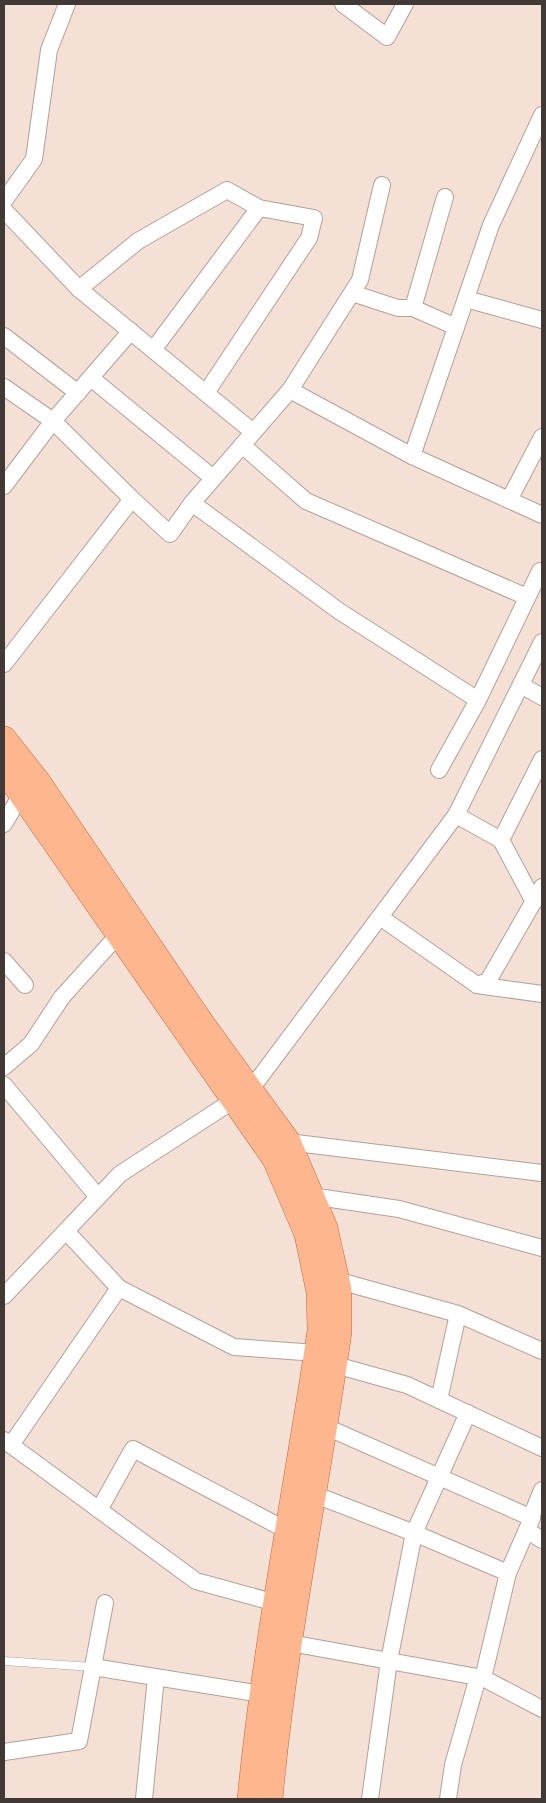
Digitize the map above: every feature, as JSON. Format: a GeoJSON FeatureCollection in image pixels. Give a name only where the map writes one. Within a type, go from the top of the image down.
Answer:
{"type":"FeatureCollection","features":[{"type":"Feature","properties":{"kind":"main road"},"geometry":{"type":"LineString","coordinates":[[4,739],[38,782],[193,1026]]}},
{"type":"Feature","properties":{"kind":"main road"},"geometry":{"type":"LineString","coordinates":[[4,769],[118,934],[193,1026],[243,1094],[288,1142],[325,1228],[336,1280],[339,1332],[322,1359],[288,1531],[276,1603],[279,1641],[270,1799]]}},
{"type":"Feature","properties":{"kind":"main road"},"geometry":{"type":"LineString","coordinates":[[243,1094],[275,1159],[307,1234],[320,1292],[324,1426],[313,1494],[279,1641],[262,1694],[250,1799]]}},
{"type":"Feature","properties":{"kind":"street"},"geometry":{"type":"LineString","coordinates":[[4,201],[34,159],[49,50],[67,4]]}},
{"type":"Feature","properties":{"kind":"street"},"geometry":{"type":"LineString","coordinates":[[343,4],[387,37],[405,4]]}},
{"type":"Feature","properties":{"kind":"street"},"geometry":{"type":"LineString","coordinates":[[412,456],[491,225],[542,115]]}},
{"type":"Feature","properties":{"kind":"street"},"geometry":{"type":"LineString","coordinates":[[4,387],[53,422],[170,534],[213,478],[290,390],[360,280],[382,185]]}},
{"type":"Feature","properties":{"kind":"street"},"geometry":{"type":"LineString","coordinates":[[78,289],[138,241],[227,190],[259,208],[314,218],[309,238],[206,393]]}},
{"type":"Feature","properties":{"kind":"street"},"geometry":{"type":"LineString","coordinates":[[413,308],[444,197]]}},
{"type":"Feature","properties":{"kind":"street"},"geometry":{"type":"LineString","coordinates":[[153,350],[259,208]]}},
{"type":"Feature","properties":{"kind":"street"},"geometry":{"type":"LineString","coordinates":[[4,210],[78,289],[254,432]]}},
{"type":"Feature","properties":{"kind":"street"},"geometry":{"type":"LineString","coordinates":[[352,293],[398,308],[413,308],[456,327]]}},
{"type":"Feature","properties":{"kind":"street"},"geometry":{"type":"LineString","coordinates":[[466,298],[542,320]]}},
{"type":"Feature","properties":{"kind":"street"},"geometry":{"type":"LineString","coordinates":[[4,486],[53,422],[131,332]]}},
{"type":"Feature","properties":{"kind":"street"},"geometry":{"type":"LineString","coordinates":[[4,336],[78,393]]}},
{"type":"Feature","properties":{"kind":"street"},"geometry":{"type":"LineString","coordinates":[[91,378],[213,478]]}},
{"type":"Feature","properties":{"kind":"street"},"geometry":{"type":"LineString","coordinates":[[290,390],[412,456],[542,515]]}},
{"type":"Feature","properties":{"kind":"street"},"geometry":{"type":"LineString","coordinates":[[509,500],[542,437]]}},
{"type":"Feature","properties":{"kind":"street"},"geometry":{"type":"LineString","coordinates":[[242,445],[306,501],[527,597]]}},
{"type":"Feature","properties":{"kind":"street"},"geometry":{"type":"LineString","coordinates":[[4,664],[132,499]]}},
{"type":"Feature","properties":{"kind":"street"},"geometry":{"type":"LineString","coordinates":[[192,504],[339,611],[478,700]]}},
{"type":"Feature","properties":{"kind":"street"},"geometry":{"type":"LineString","coordinates":[[439,770],[478,700],[541,570]]}},
{"type":"Feature","properties":{"kind":"street"},"geometry":{"type":"LineString","coordinates":[[4,1296],[120,1174],[243,1094],[456,814],[542,642]]}},
{"type":"Feature","properties":{"kind":"street"},"geometry":{"type":"LineString","coordinates":[[521,685],[542,697]]}},
{"type":"Feature","properties":{"kind":"street"},"geometry":{"type":"LineString","coordinates":[[501,840],[542,759]]}},
{"type":"Feature","properties":{"kind":"street"},"geometry":{"type":"LineString","coordinates":[[4,824],[22,793]]}},
{"type":"Feature","properties":{"kind":"street"},"geometry":{"type":"LineString","coordinates":[[456,814],[501,840],[538,903]]}},
{"type":"Feature","properties":{"kind":"street"},"geometry":{"type":"LineString","coordinates":[[476,985],[488,981],[538,903],[542,887]]}},
{"type":"Feature","properties":{"kind":"street"},"geometry":{"type":"LineString","coordinates":[[380,916],[476,985],[542,994]]}},
{"type":"Feature","properties":{"kind":"street"},"geometry":{"type":"LineString","coordinates":[[4,1067],[31,1044],[62,997],[118,934]]}},
{"type":"Feature","properties":{"kind":"street"},"geometry":{"type":"LineString","coordinates":[[4,961],[26,985]]}},
{"type":"Feature","properties":{"kind":"street"},"geometry":{"type":"LineString","coordinates":[[4,1085],[98,1197]]}},
{"type":"Feature","properties":{"kind":"street"},"geometry":{"type":"LineString","coordinates":[[288,1142],[542,1173]]}},
{"type":"Feature","properties":{"kind":"street"},"geometry":{"type":"LineString","coordinates":[[311,1196],[399,1209],[542,1248]]}},
{"type":"Feature","properties":{"kind":"street"},"geometry":{"type":"LineString","coordinates":[[66,1231],[120,1288],[234,1347],[322,1359],[407,1385],[468,1413],[540,1442]]}},
{"type":"Feature","properties":{"kind":"street"},"geometry":{"type":"LineString","coordinates":[[336,1280],[458,1314],[542,1351]]}},
{"type":"Feature","properties":{"kind":"street"},"geometry":{"type":"LineString","coordinates":[[120,1288],[7,1442],[196,1581],[276,1603]]}},
{"type":"Feature","properties":{"kind":"street"},"geometry":{"type":"LineString","coordinates":[[438,1400],[458,1314]]}},
{"type":"Feature","properties":{"kind":"street"},"geometry":{"type":"LineString","coordinates":[[370,1799],[389,1661],[414,1533],[441,1477],[468,1413]]}},
{"type":"Feature","properties":{"kind":"street"},"geometry":{"type":"LineString","coordinates":[[324,1426],[441,1477],[529,1524],[542,1540]]}},
{"type":"Feature","properties":{"kind":"street"},"geometry":{"type":"LineString","coordinates":[[98,1510],[132,1449],[288,1531]]}},
{"type":"Feature","properties":{"kind":"street"},"geometry":{"type":"LineString","coordinates":[[448,1799],[453,1765],[480,1677],[508,1573],[542,1490]]}},
{"type":"Feature","properties":{"kind":"street"},"geometry":{"type":"LineString","coordinates":[[313,1494],[414,1533],[508,1573]]}},
{"type":"Feature","properties":{"kind":"street"},"geometry":{"type":"LineString","coordinates":[[4,1752],[79,1741],[105,1603]]}},
{"type":"Feature","properties":{"kind":"street"},"geometry":{"type":"LineString","coordinates":[[279,1641],[480,1677],[542,1709]]}},
{"type":"Feature","properties":{"kind":"street"},"geometry":{"type":"LineString","coordinates":[[93,1667],[262,1694]]}},
{"type":"Feature","properties":{"kind":"street"},"geometry":{"type":"LineString","coordinates":[[144,1799],[156,1677]]}},
{"type":"Feature","properties":{"kind":"lane"},"geometry":{"type":"LineString","coordinates":[[4,1661],[93,1667]]}}]}
